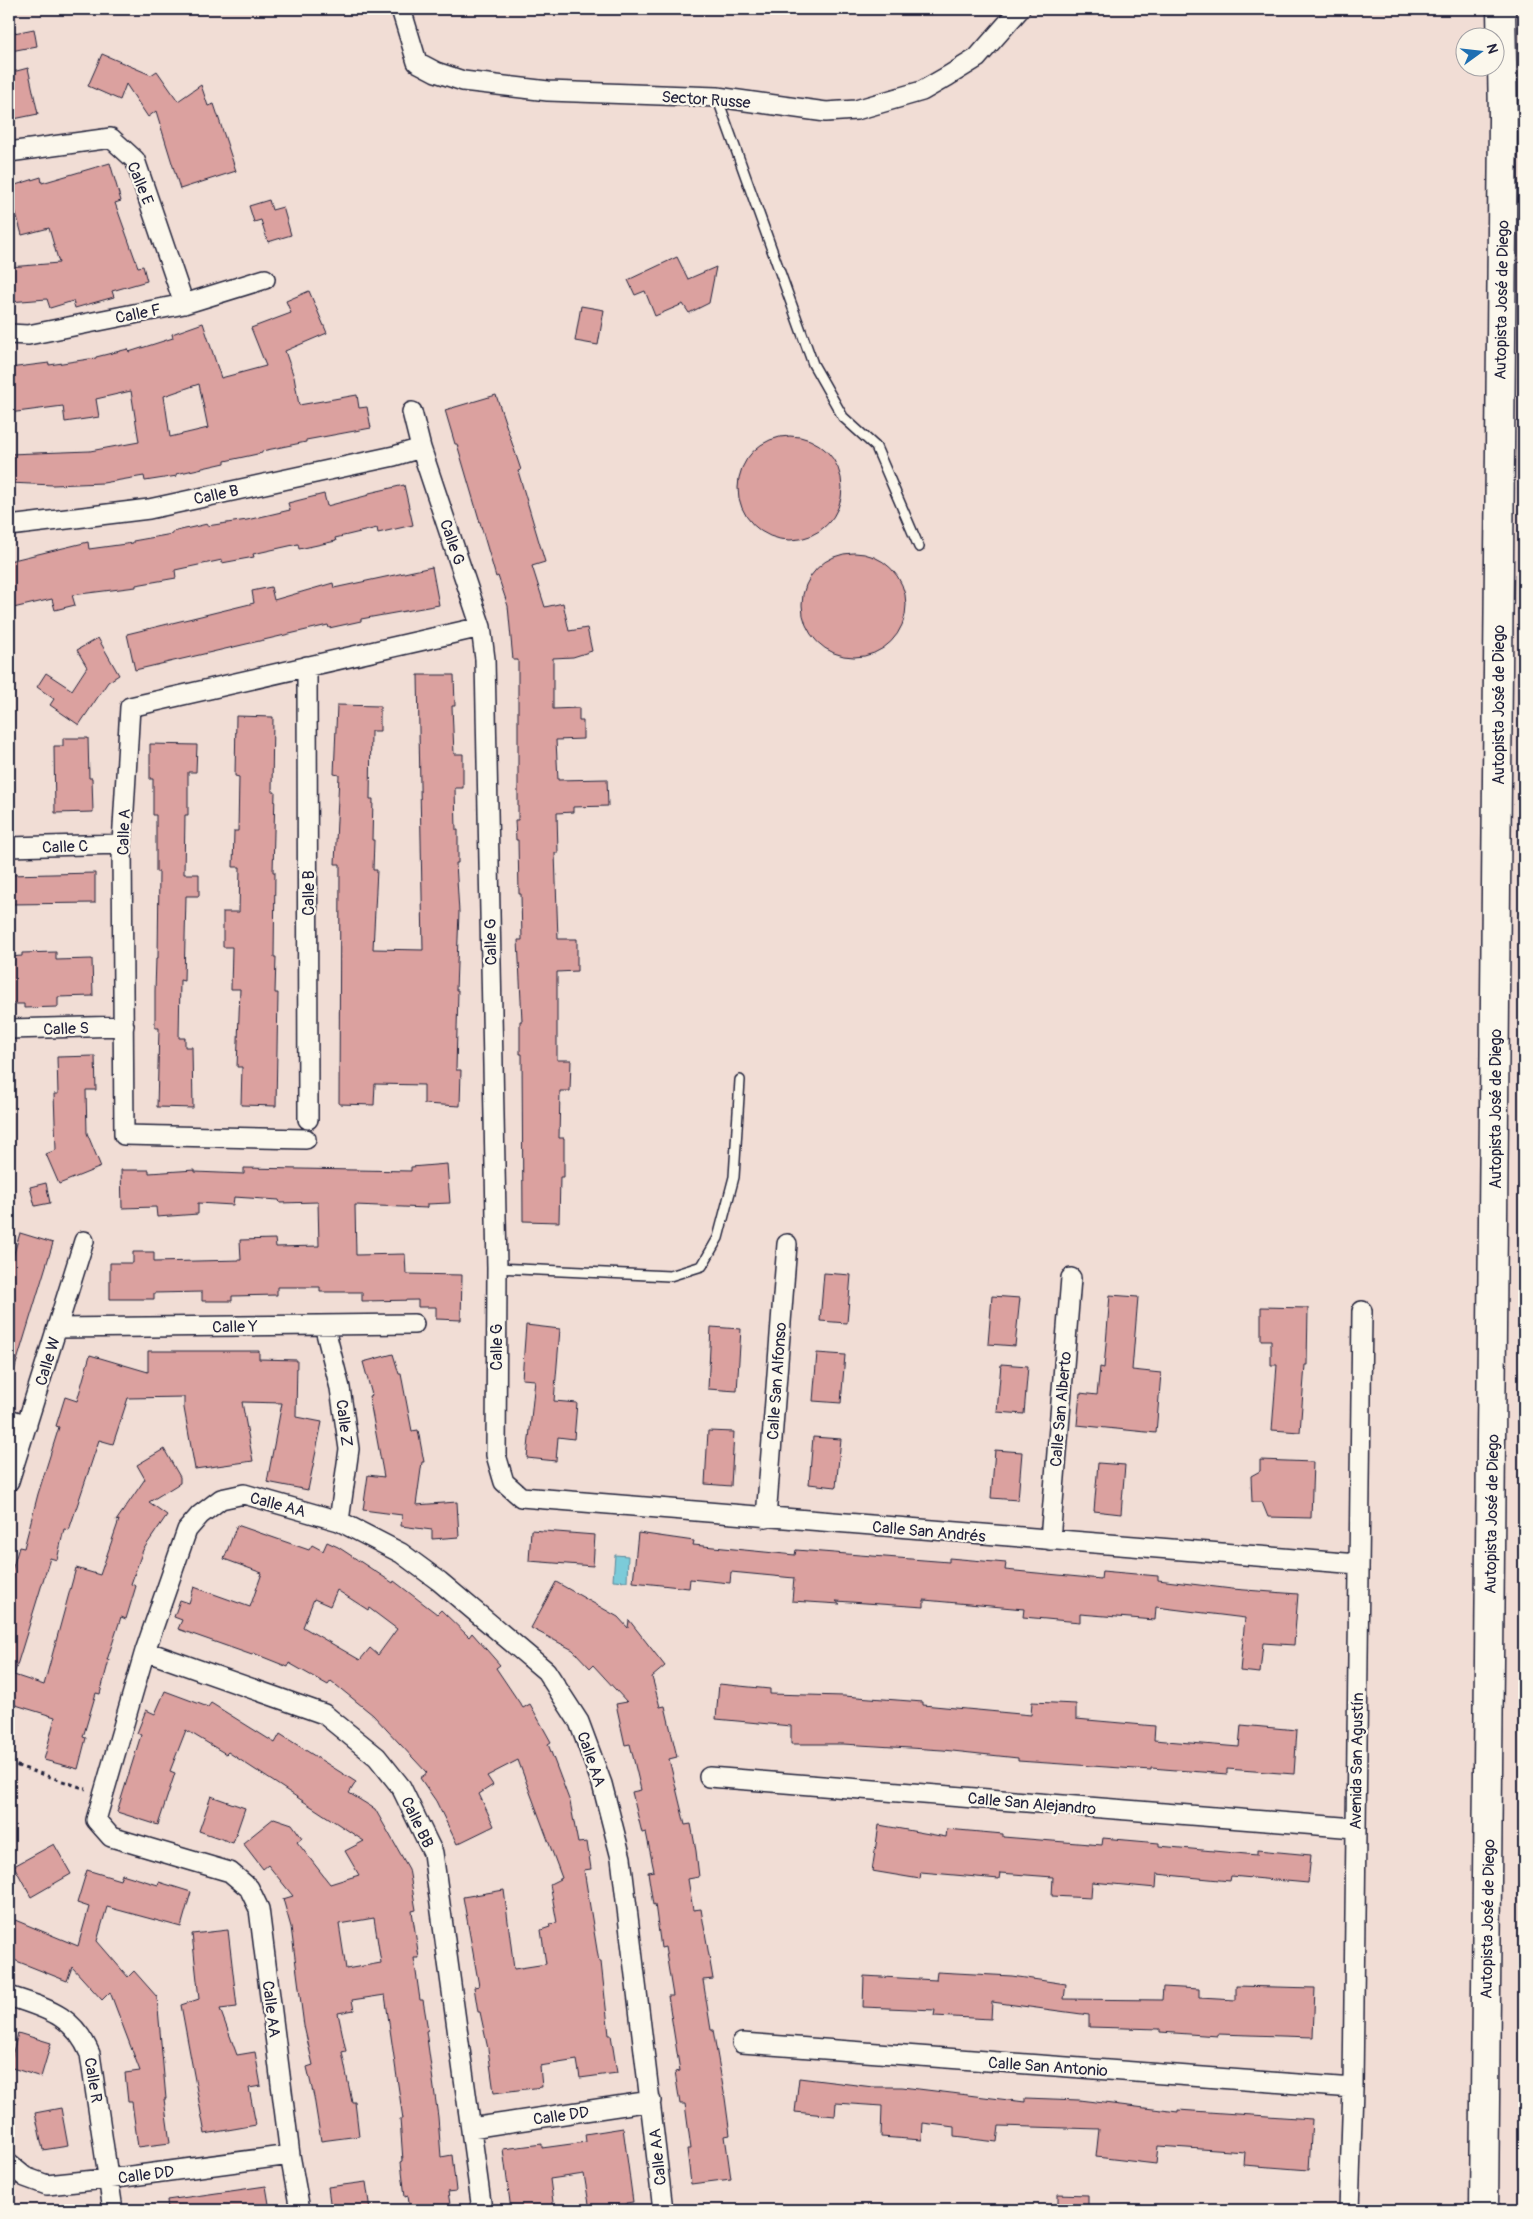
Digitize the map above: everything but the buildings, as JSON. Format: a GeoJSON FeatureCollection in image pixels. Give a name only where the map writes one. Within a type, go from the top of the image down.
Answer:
{"type":"FeatureCollection","features":[{"type":"Feature","properties":{"kind":"highway","name":"Autopista José de Diego"},"geometry":{"type":"LineString","coordinates":[[1484,2210],[1503,118],[1501,9]]}},
{"type":"Feature","properties":{"kind":"street","name":"Sector Russe"},"geometry":{"type":"LineString","coordinates":[[400,9],[417,62],[436,72],[463,81],[548,91],[717,97],[826,112],[856,110],[880,105],[922,91],[977,58],[1020,9]]}},
{"type":"Feature","properties":{"kind":"street","name":"Calle E"},"geometry":{"type":"LineString","coordinates":[[9,152],[111,138],[135,160],[184,304]]}},
{"type":"Feature","properties":{"kind":"street","name":"Calle F"},"geometry":{"type":"LineString","coordinates":[[9,334],[28,335],[184,304],[265,279]]}},
{"type":"Feature","properties":{"kind":"street","name":"Calle G"},"geometry":{"type":"LineString","coordinates":[[412,412],[421,448],[481,626],[485,679],[497,1268],[496,1456],[504,1482]]}},
{"type":"Feature","properties":{"kind":"street","name":"Calle B"},"geometry":{"type":"LineString","coordinates":[[9,526],[149,509],[394,456],[421,448]]}},
{"type":"Feature","properties":{"kind":"street","name":"Calle A"},"geometry":{"type":"LineString","coordinates":[[306,1139],[124,1135],[122,844],[130,707],[481,626]]}},
{"type":"Feature","properties":{"kind":"street","name":"Calle B"},"geometry":{"type":"LineString","coordinates":[[307,666],[308,1119]]}},
{"type":"Feature","properties":{"kind":"street","name":"Calle C"},"geometry":{"type":"LineString","coordinates":[[9,847],[122,844]]}},
{"type":"Feature","properties":{"kind":"street","name":"Calle S"},"geometry":{"type":"LineString","coordinates":[[9,1029],[124,1026]]}},
{"type":"Feature","properties":{"kind":"street","name":"Calle W"},"geometry":{"type":"LineString","coordinates":[[9,1481],[84,1241]]}},
{"type":"Feature","properties":{"kind":"street","name":"Calle San Alfonso"},"geometry":{"type":"LineString","coordinates":[[766,1518],[787,1244]]}},
{"type":"Feature","properties":{"kind":"street","name":"Calle San Alberto"},"geometry":{"type":"LineString","coordinates":[[1050,1540],[1071,1278]]}},
{"type":"Feature","properties":{"kind":"street","name":"Avenida San Agustín"},"geometry":{"type":"LineString","coordinates":[[1349,2210],[1354,2088],[1355,1828],[1362,1311]]}},
{"type":"Feature","properties":{"kind":"street","name":"Calle Y"},"geometry":{"type":"LineString","coordinates":[[57,1328],[414,1324]]}},
{"type":"Feature","properties":{"kind":"street","name":"Calle Z"},"geometry":{"type":"LineString","coordinates":[[324,1325],[340,1388],[349,1449],[340,1521]]}},
{"type":"Feature","properties":{"kind":"street"},"geometry":{"type":"LineString","coordinates":[[9,1419],[27,1426]]}},
{"type":"Feature","properties":{"kind":"street","name":"Calle San Andrés"},"geometry":{"type":"LineString","coordinates":[[504,1482],[521,1496],[766,1518],[1358,1564]]}},
{"type":"Feature","properties":{"kind":"street","name":"Calle AA"},"geometry":{"type":"LineString","coordinates":[[300,2210],[290,2155],[259,1909],[248,1888],[230,1872],[111,1837],[96,1820],[145,1650],[187,1530],[200,1515],[220,1499],[244,1494],[340,1521],[400,1553],[439,1581],[546,1671],[579,1722],[602,1784],[621,1858],[663,2210]]}},
{"type":"Feature","properties":{"kind":"street","name":"Calle BB"},"geometry":{"type":"LineString","coordinates":[[145,1650],[324,1714],[377,1757],[401,1788],[433,1853],[482,2210]]}},
{"type":"Feature","properties":{"kind":"street","name":"Calle San Alejandro"},"geometry":{"type":"LineString","coordinates":[[709,1777],[1355,1828]]}},
{"type":"Feature","properties":{"kind":"street","name":"Calle R"},"geometry":{"type":"LineString","coordinates":[[9,1996],[58,2014],[75,2027],[85,2041],[90,2054],[113,2210]]}},
{"type":"Feature","properties":{"kind":"street","name":"Calle San Antonio"},"geometry":{"type":"LineString","coordinates":[[742,2043],[1354,2088]]}},
{"type":"Feature","properties":{"kind":"street","name":"Calle DD"},"geometry":{"type":"LineString","coordinates":[[470,2128],[651,2101]]}},
{"type":"Feature","properties":{"kind":"street","name":"Calle DD"},"geometry":{"type":"LineString","coordinates":[[9,2164],[25,2177],[47,2185],[109,2179],[290,2155]]}},
{"type":"Feature","properties":{"kind":"lane"},"geometry":{"type":"LineString","coordinates":[[717,97],[813,364],[843,417],[876,447],[919,547]]}},
{"type":"Feature","properties":{"kind":"lane"},"geometry":{"type":"LineString","coordinates":[[497,1268],[670,1276],[702,1266],[718,1238],[734,1177],[740,1080]]}},
{"type":"Feature","properties":{"kind":"path"},"geometry":{"type":"LineString","coordinates":[[9,1763],[103,1795]]}},
{"type":"Feature","properties":{"kind":"water"},"geometry":{"type":"Polygon","coordinates":[[[615,1555],[628,1556],[627,1581],[613,1580],[615,1555]]]}}]}
